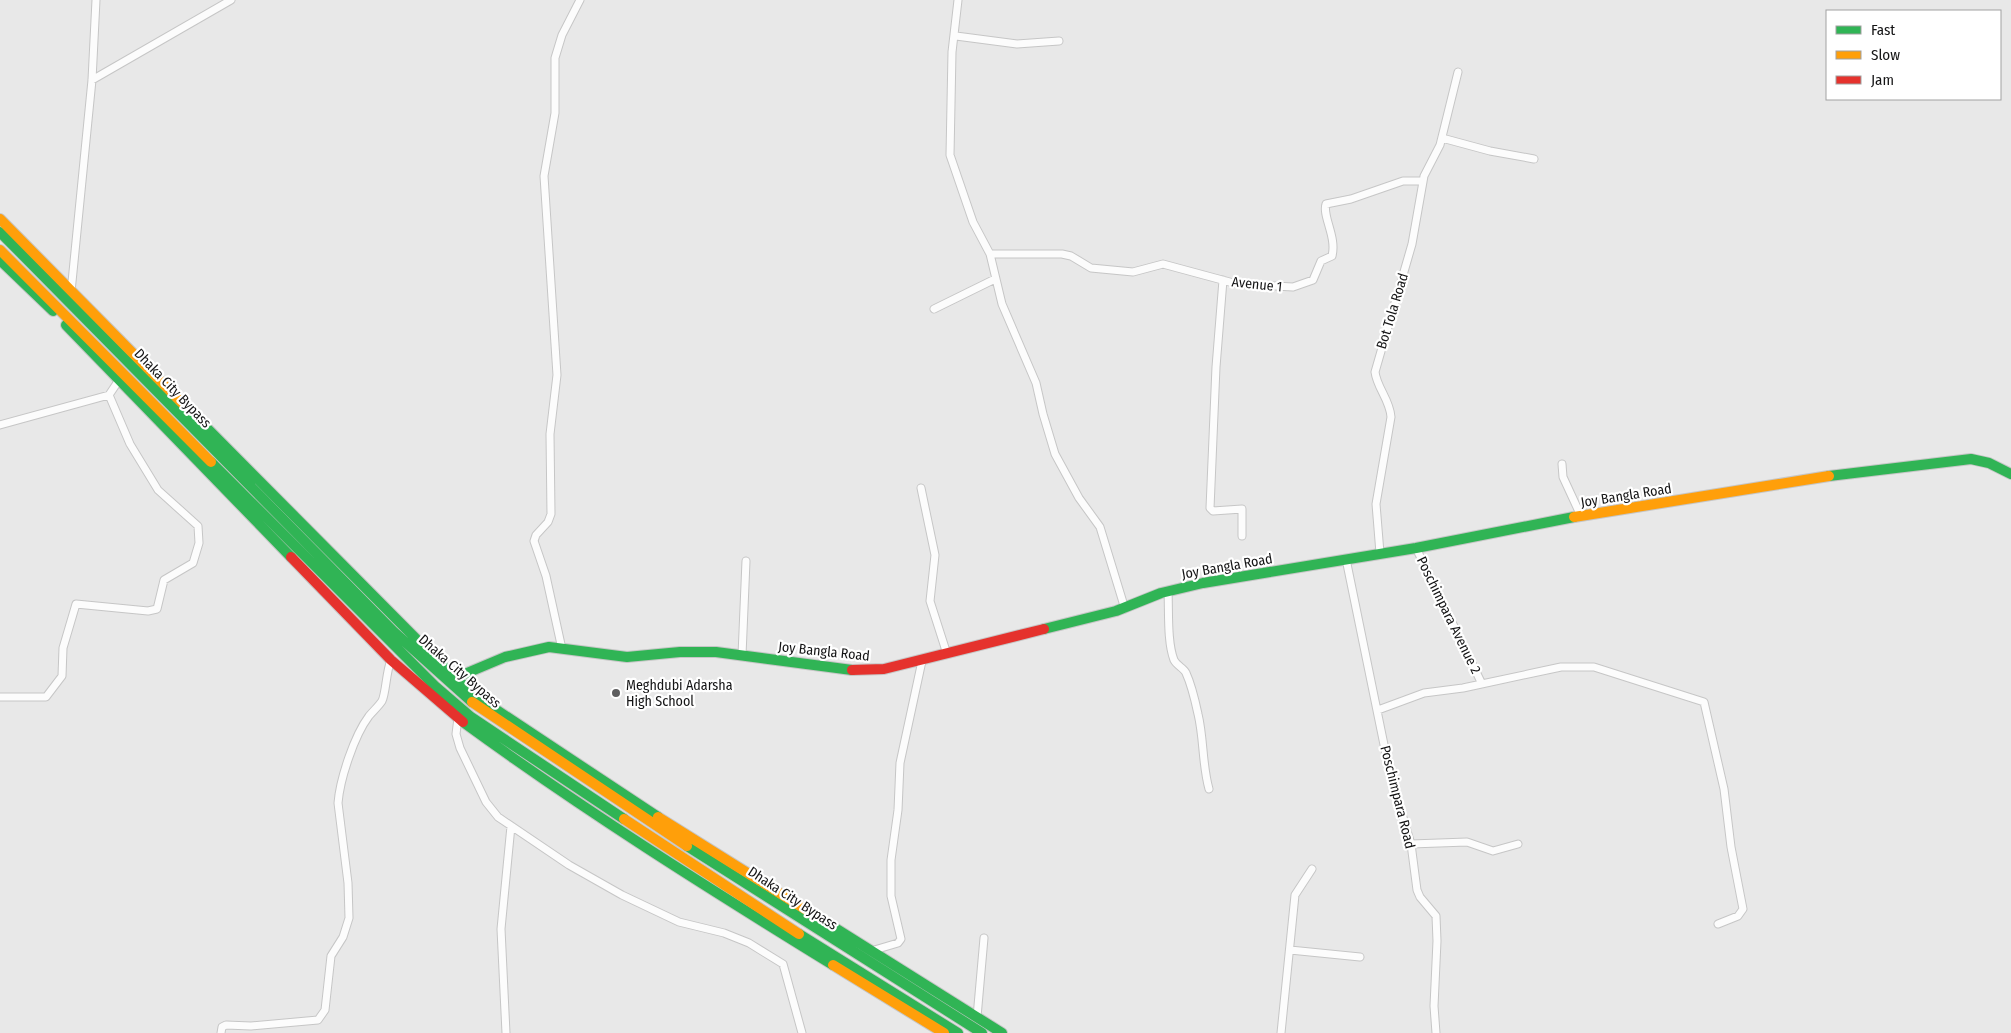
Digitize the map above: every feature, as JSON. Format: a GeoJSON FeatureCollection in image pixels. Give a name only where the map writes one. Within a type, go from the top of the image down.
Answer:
{"type":"FeatureCollection","features":[{"type":"Feature","properties":{"kind":"main road"},"geometry":{"type":"LineString","coordinates":[[0,219],[71,293],[455,678],[483,701],[586,771],[1002,1033]]}},
{"type":"Feature","properties":{"kind":"main road","name":"Dhaka City Bypass"},"geometry":{"type":"LineString","coordinates":[[0,232],[387,625],[480,709],[672,836],[982,1033]]}},
{"type":"Feature","properties":{"kind":"main road","name":"Dhaka City Bypass"},"geometry":{"type":"LineString","coordinates":[[0,250],[383,636],[435,686],[471,717],[776,920],[958,1033]]}},
{"type":"Feature","properties":{"kind":"main road"},"geometry":{"type":"LineString","coordinates":[[0,260],[391,660],[458,718],[514,759],[737,905],[944,1033]]}},
{"type":"Feature","properties":{"kind":"main road","name":"Joy Bangla Road"},"geometry":{"type":"LineString","coordinates":[[455,678],[530,650],[549,647],[627,657],[694,651],[742,655],[859,671],[896,667],[1125,609],[1168,591],[1203,583],[1416,548],[1582,516],[1833,474],[1970,459],[1989,463],[2011,474]]}},
{"type":"Feature","properties":{"kind":"street"},"geometry":{"type":"LineString","coordinates":[[71,293],[92,80],[96,0]]}},
{"type":"Feature","properties":{"kind":"street"},"geometry":{"type":"LineString","coordinates":[[92,80],[231,0]]}},
{"type":"Feature","properties":{"kind":"street"},"geometry":{"type":"LineString","coordinates":[[562,649],[546,576],[534,542],[536,535],[548,522],[551,514],[550,434],[558,375],[550,280],[550,230],[544,191],[555,114],[555,58],[562,35],[580,0]]}},
{"type":"Feature","properties":{"kind":"street"},"geometry":{"type":"LineString","coordinates":[[958,0],[956,36],[952,52],[950,150],[968,210],[990,254],[1002,304],[1034,376],[1043,414],[1056,454],[1079,498],[1100,527],[1125,609]]}},
{"type":"Feature","properties":{"kind":"street"},"geometry":{"type":"LineString","coordinates":[[956,36],[1017,44],[1059,41]]}},
{"type":"Feature","properties":{"kind":"street","name":"Bot Tola Road"},"geometry":{"type":"LineString","coordinates":[[1380,553],[1376,504],[1391,417],[1389,403],[1376,378],[1375,372],[1412,244],[1423,181],[1442,138],[1458,72]]}},
{"type":"Feature","properties":{"kind":"street"},"geometry":{"type":"LineString","coordinates":[[1442,138],[1490,151],[1534,159]]}},
{"type":"Feature","properties":{"kind":"street","name":"Avenue 1"},"geometry":{"type":"LineString","coordinates":[[990,254],[1062,254],[1071,256],[1091,268],[1127,272],[1163,264],[1237,284],[1293,287],[1309,282],[1316,276],[1321,261],[1330,257],[1333,253],[1333,237],[1325,210],[1326,204],[1357,197],[1399,182],[1423,181]]}},
{"type":"Feature","properties":{"kind":"street"},"geometry":{"type":"LineString","coordinates":[[934,309],[995,279]]}},
{"type":"Feature","properties":{"kind":"street"},"geometry":{"type":"LineString","coordinates":[[1223,280],[1210,476],[1210,508],[1213,511],[1242,509],[1242,536]]}},
{"type":"Feature","properties":{"kind":"street"},"geometry":{"type":"LineString","coordinates":[[0,425],[109,396],[119,380]]}},
{"type":"Feature","properties":{"kind":"street"},"geometry":{"type":"LineString","coordinates":[[0,697],[46,697],[62,676],[63,648],[76,604],[148,611],[157,609],[164,580],[193,563],[199,543],[198,526],[158,490],[130,444],[109,396]]}},
{"type":"Feature","properties":{"kind":"street"},"geometry":{"type":"LineString","coordinates":[[1562,464],[1563,476],[1582,516]]}},
{"type":"Feature","properties":{"kind":"street"},"geometry":{"type":"LineString","coordinates":[[921,488],[935,555],[930,601],[947,654]]}},
{"type":"Feature","properties":{"kind":"street","name":"Poschimpara Avenue 2"},"geometry":{"type":"LineString","coordinates":[[1416,548],[1482,682]]}},
{"type":"Feature","properties":{"kind":"street","name":"Poschimpara Road"},"geometry":{"type":"LineString","coordinates":[[1346,559],[1390,774],[1411,844],[1417,890],[1420,897],[1436,916],[1434,1006],[1436,1033]]}},
{"type":"Feature","properties":{"kind":"street"},"geometry":{"type":"LineString","coordinates":[[742,655],[746,561]]}},
{"type":"Feature","properties":{"kind":"street"},"geometry":{"type":"LineString","coordinates":[[1168,591],[1169,623],[1174,659],[1178,666],[1186,671],[1192,690],[1201,726],[1203,769],[1209,789]]}},
{"type":"Feature","properties":{"kind":"street"},"geometry":{"type":"LineString","coordinates":[[221,1033],[222,1027],[226,1025],[251,1026],[318,1020],[323,1016],[331,956],[343,937],[349,918],[348,883],[338,804],[339,791],[344,773],[368,717],[382,700],[385,678],[391,660]]}},
{"type":"Feature","properties":{"kind":"street"},"geometry":{"type":"LineString","coordinates":[[871,951],[898,943],[900,939],[891,896],[891,860],[898,810],[900,763],[922,661]]}},
{"type":"Feature","properties":{"kind":"street"},"geometry":{"type":"LineString","coordinates":[[1378,710],[1416,695],[1561,667],[1594,667],[1704,702],[1724,789],[1731,847],[1743,909],[1738,916],[1718,924]]}},
{"type":"Feature","properties":{"kind":"street"},"geometry":{"type":"LineString","coordinates":[[458,718],[457,741],[486,802],[498,817],[595,881],[622,895],[679,922],[724,933],[749,943],[783,964],[802,1033]]}},
{"type":"Feature","properties":{"kind":"street"},"geometry":{"type":"LineString","coordinates":[[506,1033],[501,929],[511,826]]}},
{"type":"Feature","properties":{"kind":"street"},"geometry":{"type":"LineString","coordinates":[[1411,844],[1467,842],[1493,852],[1518,844]]}},
{"type":"Feature","properties":{"kind":"street"},"geometry":{"type":"LineString","coordinates":[[1281,1033],[1295,895],[1312,869]]}},
{"type":"Feature","properties":{"kind":"street"},"geometry":{"type":"LineString","coordinates":[[977,1017],[984,938]]}},
{"type":"Feature","properties":{"kind":"street"},"geometry":{"type":"LineString","coordinates":[[1290,950],[1360,957]]}},
{"type":"Feature","properties":{"kind":"traffic: fast"},"geometry":{"type":"LineString","coordinates":[[0,232],[394,632],[472,702]]}},
{"type":"Feature","properties":{"kind":"traffic: fast"},"geometry":{"type":"LineString","coordinates":[[0,260],[53,311]]}},
{"type":"Feature","properties":{"kind":"traffic: fast"},"geometry":{"type":"LineString","coordinates":[[66,325],[291,557]]}},
{"type":"Feature","properties":{"kind":"traffic: fast"},"geometry":{"type":"LineString","coordinates":[[183,404],[455,678],[483,701],[658,817]]}},
{"type":"Feature","properties":{"kind":"traffic: fast"},"geometry":{"type":"LineString","coordinates":[[1829,476],[1971,459],[1989,463],[2011,474]]}},
{"type":"Feature","properties":{"kind":"traffic: fast"},"geometry":{"type":"LineString","coordinates":[[211,462],[435,686],[471,717],[624,819]]}},
{"type":"Feature","properties":{"kind":"traffic: fast"},"geometry":{"type":"LineString","coordinates":[[1044,629],[1116,611],[1161,593],[1203,583],[1416,548],[1574,517]]}},
{"type":"Feature","properties":{"kind":"traffic: fast"},"geometry":{"type":"LineString","coordinates":[[455,678],[505,657],[549,647],[627,657],[680,652],[716,652],[852,670]]}},
{"type":"Feature","properties":{"kind":"traffic: fast"},"geometry":{"type":"LineString","coordinates":[[463,722],[599,817],[833,965]]}},
{"type":"Feature","properties":{"kind":"traffic: fast"},"geometry":{"type":"LineString","coordinates":[[687,846],[982,1033]]}},
{"type":"Feature","properties":{"kind":"traffic: fast"},"geometry":{"type":"LineString","coordinates":[[808,911],[1002,1033]]}},
{"type":"Feature","properties":{"kind":"traffic: fast"},"geometry":{"type":"LineString","coordinates":[[799,934],[958,1033]]}},
{"type":"Feature","properties":{"kind":"traffic: slow"},"geometry":{"type":"LineString","coordinates":[[0,219],[183,404]]}},
{"type":"Feature","properties":{"kind":"traffic: slow"},"geometry":{"type":"LineString","coordinates":[[0,250],[211,462]]}},
{"type":"Feature","properties":{"kind":"traffic: slow"},"geometry":{"type":"LineString","coordinates":[[1574,517],[1829,476]]}},
{"type":"Feature","properties":{"kind":"traffic: slow"},"geometry":{"type":"LineString","coordinates":[[472,702],[687,846]]}},
{"type":"Feature","properties":{"kind":"traffic: slow"},"geometry":{"type":"LineString","coordinates":[[658,817],[808,911]]}},
{"type":"Feature","properties":{"kind":"traffic: slow"},"geometry":{"type":"LineString","coordinates":[[624,819],[799,934]]}},
{"type":"Feature","properties":{"kind":"traffic: slow"},"geometry":{"type":"LineString","coordinates":[[833,965],[944,1033]]}},
{"type":"Feature","properties":{"kind":"traffic: jam"},"geometry":{"type":"LineString","coordinates":[[291,557],[391,660],[463,722]]}},
{"type":"Feature","properties":{"kind":"traffic: jam"},"geometry":{"type":"LineString","coordinates":[[852,670],[884,669],[1044,629]]}},
{"type":"Feature","properties":{"kind":"place","name":"Meghdubi Adarsha High School"},"geometry":{"type":"Point","coordinates":[616,693]}}]}
